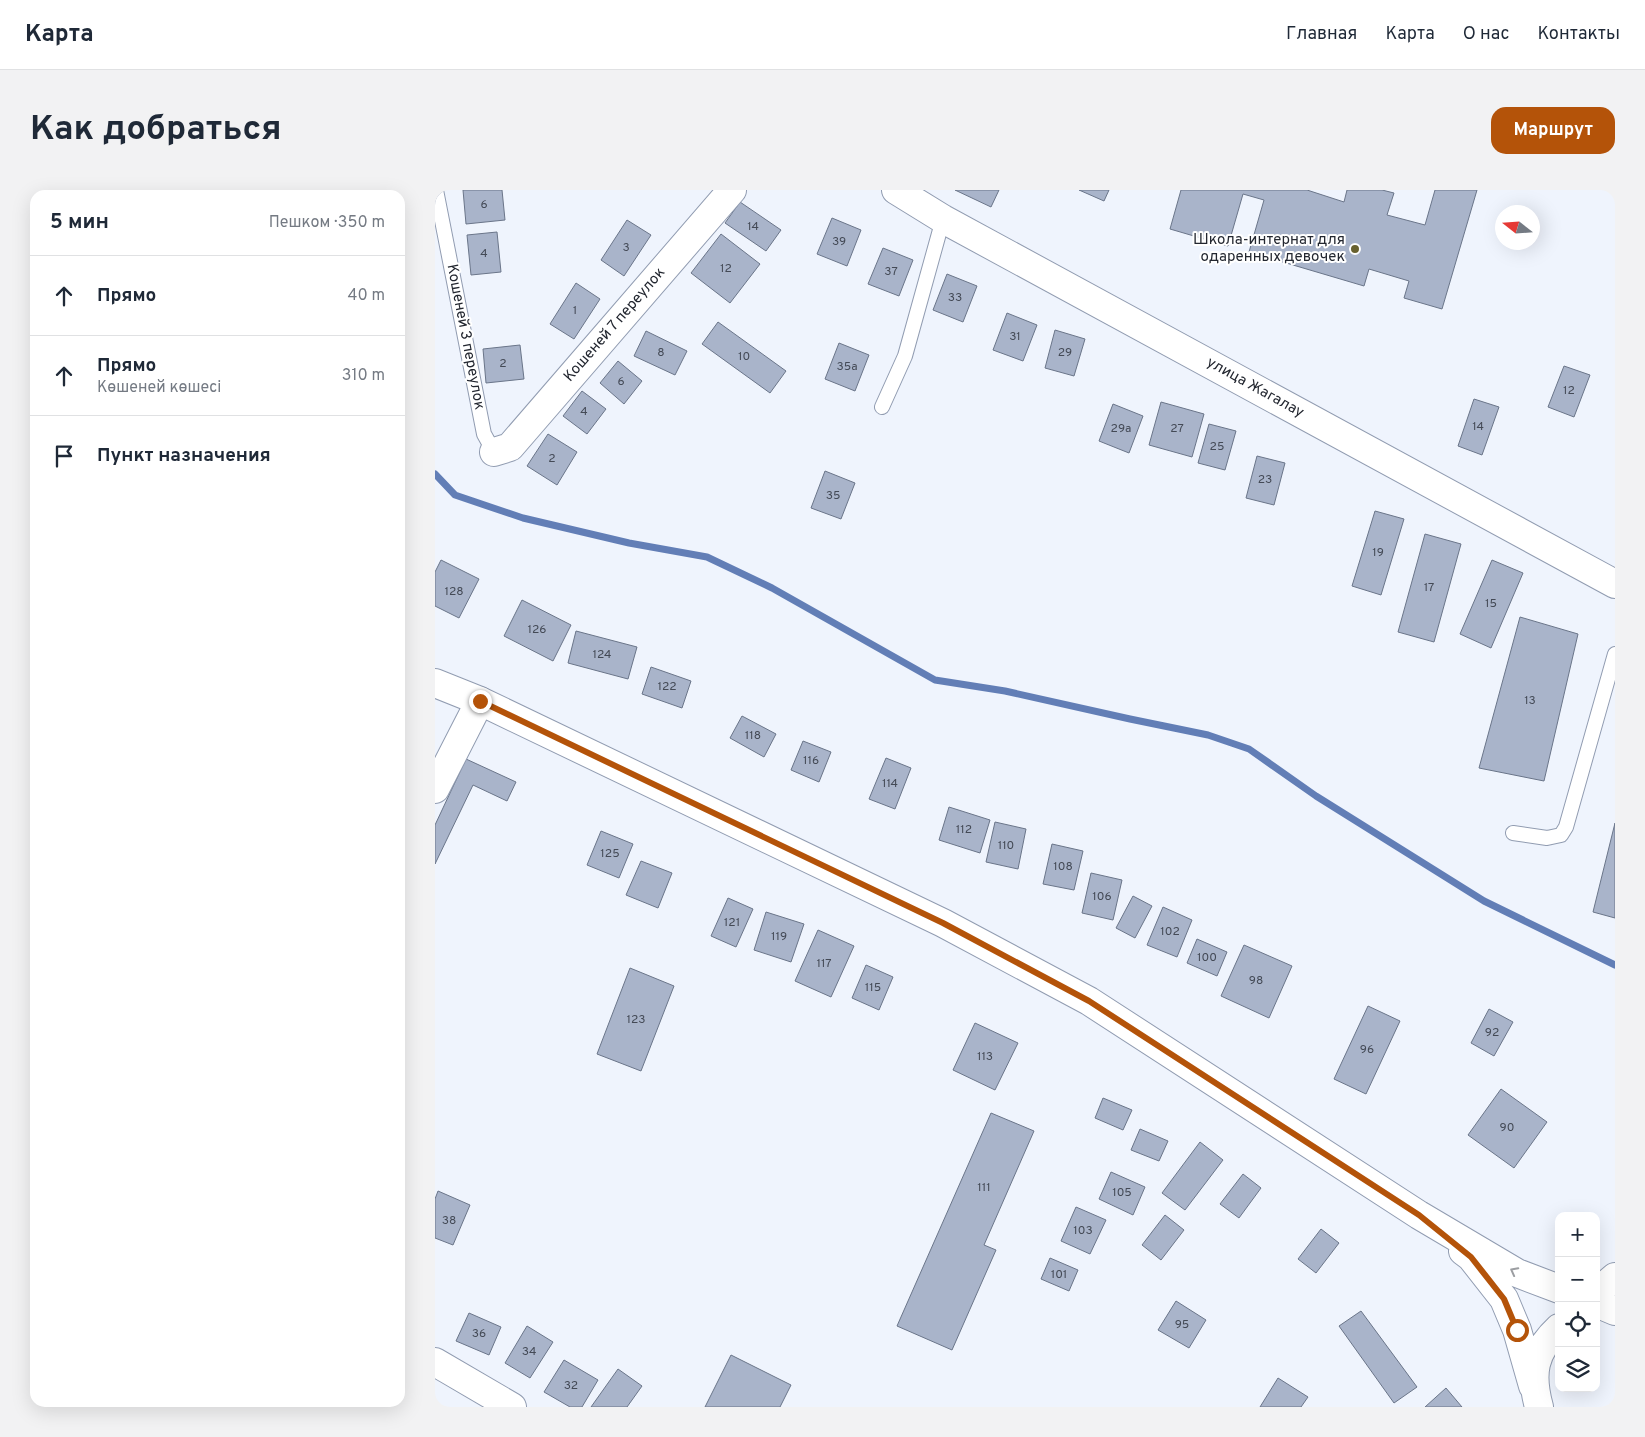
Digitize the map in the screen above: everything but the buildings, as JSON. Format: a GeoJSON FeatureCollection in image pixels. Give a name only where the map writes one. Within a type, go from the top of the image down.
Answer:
{"type":"FeatureCollection","features":[{"type":"Feature","properties":{"kind":"main road","name":"Кошеней 7 переулок"},"geometry":{"type":"LineString","coordinates":[[494,452],[510,447],[732,190]]}},
{"type":"Feature","properties":{"kind":"main road","name":"улица Жагалау"},"geometry":{"type":"LineString","coordinates":[[895,190],[943,219],[1615,584]]}},
{"type":"Feature","properties":{"kind":"main road"},"geometry":{"type":"LineString","coordinates":[[435,683],[480,701],[943,923],[1089,1001],[1419,1215],[1517,1273],[1555,1287]]}},
{"type":"Feature","properties":{"kind":"main road"},"geometry":{"type":"LineString","coordinates":[[435,789],[480,701]]}},
{"type":"Feature","properties":{"kind":"main road"},"geometry":{"type":"LineString","coordinates":[[1419,1215],[1471,1257],[1504,1299],[1517,1330],[1536,1397]]}},
{"type":"Feature","properties":{"kind":"main road"},"geometry":{"type":"LineString","coordinates":[[1600,1290],[1615,1277]]}},
{"type":"Feature","properties":{"kind":"main road"},"geometry":{"type":"LineString","coordinates":[[1600,1305],[1615,1312]]}},
{"type":"Feature","properties":{"kind":"main road"},"geometry":{"type":"LineString","coordinates":[[1600,1312],[1615,1312]]}},
{"type":"Feature","properties":{"kind":"main road"},"geometry":{"type":"LineString","coordinates":[[1536,1397],[1536,1362],[1547,1339],[1555,1332]]}},
{"type":"Feature","properties":{"kind":"main road"},"geometry":{"type":"LineString","coordinates":[[435,1362],[512,1407]]}},
{"type":"Feature","properties":{"kind":"lane","name":"Кошеней 3 переулок"},"geometry":{"type":"LineString","coordinates":[[437,190],[484,434],[494,452]]}},
{"type":"Feature","properties":{"kind":"lane"},"geometry":{"type":"LineString","coordinates":[[882,407],[905,356],[943,219]]}},
{"type":"Feature","properties":{"kind":"lane"},"geometry":{"type":"LineString","coordinates":[[1513,833],[1547,838],[1561,835],[1566,827],[1615,654]]}},
{"type":"Feature","properties":{"kind":"waterway"},"geometry":{"type":"LineString","coordinates":[[435,474],[455,495],[523,518],[629,543],[707,557],[772,588],[935,680],[1005,691],[1208,735],[1249,749],[1316,796],[1484,901],[1615,965]]}},
{"type":"Feature","properties":{"kind":"place","name":"Школа-интернат для одаренных девочек"},"geometry":{"type":"Point","coordinates":[1355,249]}},
{"type":"Feature","properties":{"kind":"route"},"geometry":{"type":"LineString","coordinates":[[480,701],[943,923],[1089,1001],[1419,1215],[1471,1257],[1504,1299],[1517,1330]]}}]}
